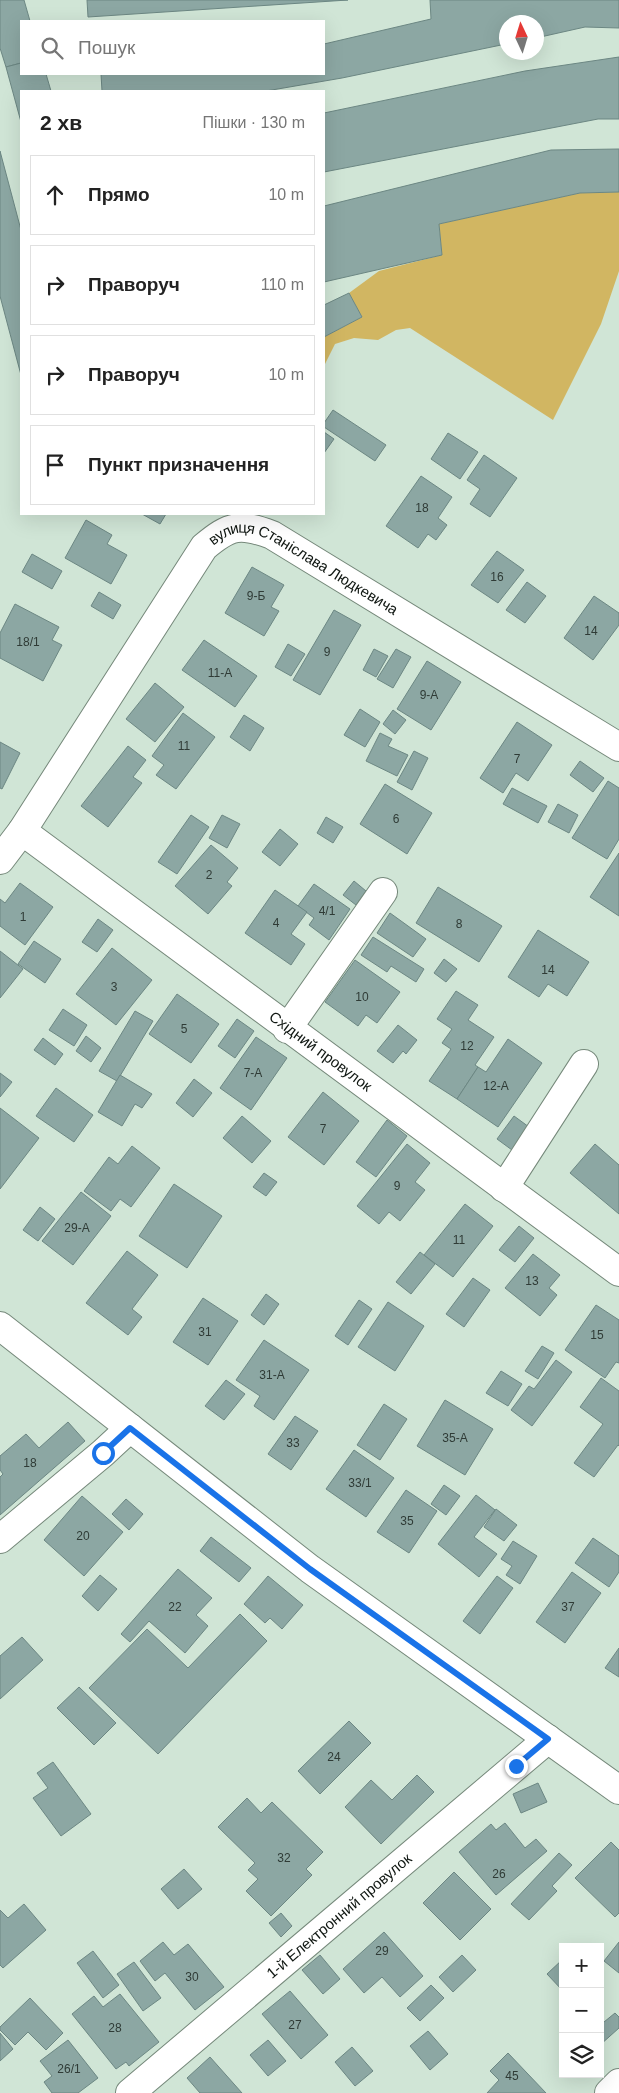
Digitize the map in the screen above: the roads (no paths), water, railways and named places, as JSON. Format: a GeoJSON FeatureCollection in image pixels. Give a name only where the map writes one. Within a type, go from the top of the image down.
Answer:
{"type":"FeatureCollection","features":[{"type":"Feature","properties":{"kind":"street","name":"вулиця Станіслава Людкевича"},"geometry":{"type":"LineString","coordinates":[[0,860],[22,831],[204,547],[219,535],[233,528],[251,527],[272,535],[619,746]]}},
{"type":"Feature","properties":{"kind":"street","name":"Східний провулок"},"geometry":{"type":"LineString","coordinates":[[22,831],[287,1029],[619,1272]]}},
{"type":"Feature","properties":{"kind":"street"},"geometry":{"type":"LineString","coordinates":[[287,1029],[383,892]]}},
{"type":"Feature","properties":{"kind":"street"},"geometry":{"type":"LineString","coordinates":[[504,1188],[584,1064]]}},
{"type":"Feature","properties":{"kind":"street"},"geometry":{"type":"LineString","coordinates":[[0,1326],[310,1569],[619,1790]]}},
{"type":"Feature","properties":{"kind":"street"},"geometry":{"type":"LineString","coordinates":[[0,1539],[130,1428]]}},
{"type":"Feature","properties":{"kind":"street","name":"1-й Електронний провулок"},"geometry":{"type":"LineString","coordinates":[[130,2093],[548,1739]]}},
{"type":"Feature","properties":{"kind":"street"},"geometry":{"type":"LineString","coordinates":[[609,2093],[619,2083]]}}]}
